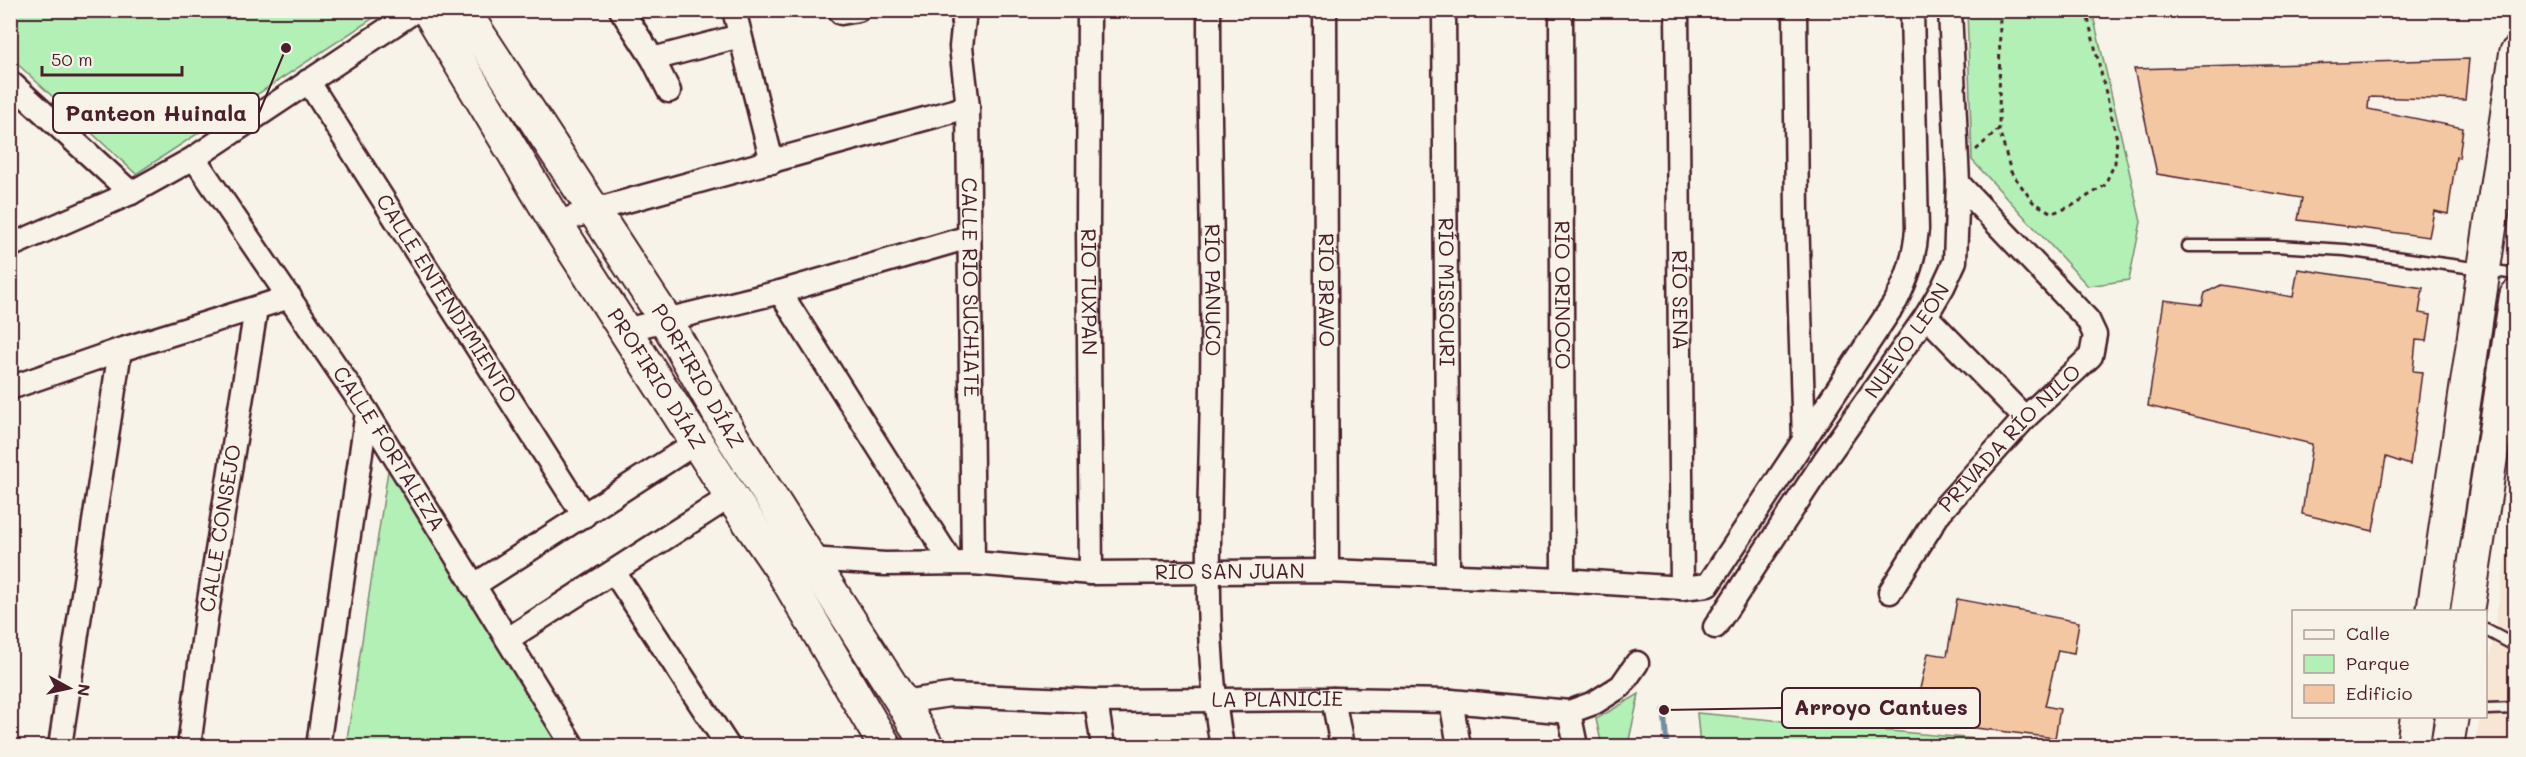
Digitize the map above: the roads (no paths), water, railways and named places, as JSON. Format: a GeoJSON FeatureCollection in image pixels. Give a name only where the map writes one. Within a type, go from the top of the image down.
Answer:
{"type":"FeatureCollection","features":[{"type":"Feature","properties":{"kind":"street"},"geometry":{"type":"LineString","coordinates":[[10,246],[131,193],[194,158],[416,10]]}},
{"type":"Feature","properties":{"kind":"street","name":"PROFIRIO DÍAZ"},"geometry":{"type":"LineString","coordinates":[[428,10],[556,223],[698,442],[730,496],[781,569],[885,747]]}},
{"type":"Feature","properties":{"kind":"street","name":"PORFIRIO DÍAZ"},"geometry":{"type":"LineString","coordinates":[[463,10],[665,319],[731,435],[902,702],[927,747]]}},
{"type":"Feature","properties":{"kind":"street"},"geometry":{"type":"LineString","coordinates":[[621,10],[653,59],[669,91]]}},
{"type":"Feature","properties":{"kind":"street"},"geometry":{"type":"LineString","coordinates":[[734,10],[772,162]]}},
{"type":"Feature","properties":{"kind":"street","name":"CALLE RÍO SUCHIATE"},"geometry":{"type":"LineString","coordinates":[[963,563],[969,237],[968,107],[961,47],[965,10]]}},
{"type":"Feature","properties":{"kind":"street","name":"RÍO TUXPAN"},"geometry":{"type":"LineString","coordinates":[[1089,10],[1091,573]]}},
{"type":"Feature","properties":{"kind":"street","name":"RÍO PÁNUCO"},"geometry":{"type":"LineString","coordinates":[[1209,10],[1213,346],[1210,572],[1213,700],[1222,747]]}},
{"type":"Feature","properties":{"kind":"street","name":"RÍO BRAVO"},"geometry":{"type":"LineString","coordinates":[[1325,10],[1328,571]]}},
{"type":"Feature","properties":{"kind":"street","name":"RÍO MISSOURI"},"geometry":{"type":"LineString","coordinates":[[1444,10],[1448,575]]}},
{"type":"Feature","properties":{"kind":"street","name":"RÍO ORINOCO"},"geometry":{"type":"LineString","coordinates":[[1561,10],[1563,580]]}},
{"type":"Feature","properties":{"kind":"street","name":"RÍO SENA"},"geometry":{"type":"LineString","coordinates":[[1677,10],[1682,588]]}},
{"type":"Feature","properties":{"kind":"street"},"geometry":{"type":"LineString","coordinates":[[1795,10],[1797,215],[1804,441]]}},
{"type":"Feature","properties":{"kind":"street","name":"NUEVO LEÓN"},"geometry":{"type":"LineString","coordinates":[[1708,585],[1896,302],[1915,257],[1917,229],[1912,10]]}},
{"type":"Feature","properties":{"kind":"street","name":"NUEVO LEÓN"},"geometry":{"type":"LineString","coordinates":[[1715,627],[1826,458],[1926,316],[1955,261],[1958,183],[1950,10]]}},
{"type":"Feature","properties":{"kind":"street"},"geometry":{"type":"LineString","coordinates":[[653,59],[740,36]]}},
{"type":"Feature","properties":{"kind":"street"},"geometry":{"type":"LineString","coordinates":[[2438,610],[2483,270],[2516,53]]}},
{"type":"Feature","properties":{"kind":"street","name":"CALLE ENTENDIMIENTO"},"geometry":{"type":"LineString","coordinates":[[308,81],[584,516]]}},
{"type":"Feature","properties":{"kind":"street"},"geometry":{"type":"LineString","coordinates":[[10,82],[131,193]]}},
{"type":"Feature","properties":{"kind":"street"},"geometry":{"type":"LineString","coordinates":[[556,223],[594,210],[968,107]]}},
{"type":"Feature","properties":{"kind":"street","name":"CALLE FORTALEZA"},"geometry":{"type":"LineString","coordinates":[[194,158],[367,412],[573,747]]}},
{"type":"Feature","properties":{"kind":"street","name":"PRIVADA RÍO NILO"},"geometry":{"type":"LineString","coordinates":[[1890,592],[1940,512],[2025,418],[2091,356],[2095,335],[2088,320],[1958,183]]}},
{"type":"Feature","properties":{"kind":"street"},"geometry":{"type":"LineString","coordinates":[[625,330],[780,292],[969,237]]}},
{"type":"Feature","properties":{"kind":"street"},"geometry":{"type":"LineString","coordinates":[[780,292],[963,563]]}},
{"type":"Feature","properties":{"kind":"street"},"geometry":{"type":"LineString","coordinates":[[2468,610],[2516,296]]}},
{"type":"Feature","properties":{"kind":"street"},"geometry":{"type":"LineString","coordinates":[[10,388],[120,350],[290,297]]}},
{"type":"Feature","properties":{"kind":"street","name":"CALLE CONSEJO"},"geometry":{"type":"LineString","coordinates":[[189,747],[206,619],[256,309]]}},
{"type":"Feature","properties":{"kind":"street"},"geometry":{"type":"LineString","coordinates":[[1926,316],[2025,418]]}},
{"type":"Feature","properties":{"kind":"street"},"geometry":{"type":"LineString","coordinates":[[60,747],[120,350]]}},
{"type":"Feature","properties":{"kind":"street"},"geometry":{"type":"LineString","coordinates":[[318,747],[367,412]]}},
{"type":"Feature","properties":{"kind":"street"},"geometry":{"type":"LineString","coordinates":[[473,586],[698,442]]}},
{"type":"Feature","properties":{"kind":"street"},"geometry":{"type":"LineString","coordinates":[[508,639],[730,496]]}},
{"type":"Feature","properties":{"kind":"street","name":"RÍO SAN JUAN"},"geometry":{"type":"LineString","coordinates":[[781,569],[810,559],[885,564],[963,563],[1091,573],[1328,571],[1563,580],[1682,588]]}},
{"type":"Feature","properties":{"kind":"street"},"geometry":{"type":"LineString","coordinates":[[614,572],[728,747]]}},
{"type":"Feature","properties":{"kind":"street"},"geometry":{"type":"LineString","coordinates":[[1682,588],[1708,585],[1736,597]]}},
{"type":"Feature","properties":{"kind":"street","name":"LA PLANICIE"},"geometry":{"type":"LineString","coordinates":[[902,702],[950,694],[1096,701],[1333,699],[1451,701],[1569,712],[1593,703],[1621,686],[1637,663]]}},
{"type":"Feature","properties":{"kind":"street"},"geometry":{"type":"LineString","coordinates":[[1333,699],[1342,747]]}},
{"type":"Feature","properties":{"kind":"street"},"geometry":{"type":"LineString","coordinates":[[1096,701],[1103,747]]}},
{"type":"Feature","properties":{"kind":"street"},"geometry":{"type":"LineString","coordinates":[[1451,701],[1460,747]]}},
{"type":"Feature","properties":{"kind":"street"},"geometry":{"type":"LineString","coordinates":[[1569,712],[1575,747]]}},
{"type":"Feature","properties":{"kind":"street"},"geometry":{"type":"LineString","coordinates":[[2413,747],[2417,718]]}},
{"type":"Feature","properties":{"kind":"street"},"geometry":{"type":"LineString","coordinates":[[2447,747],[2452,718]]}},
{"type":"Feature","properties":{"kind":"lane"},"geometry":{"type":"LineString","coordinates":[[2188,246],[2277,246],[2345,250],[2516,274]]}},
{"type":"Feature","properties":{"kind":"lane"},"geometry":{"type":"LineString","coordinates":[[2487,631],[2516,646]]}},
{"type":"Feature","properties":{"kind":"lane"},"geometry":{"type":"LineString","coordinates":[[2487,709],[2516,708]]}},
{"type":"Feature","properties":{"kind":"waterway"},"geometry":{"type":"LineString","coordinates":[[1664,710],[1667,746]]}},
{"type":"Feature","properties":{"kind":"place","name":"Panteon Huinala"},"geometry":{"type":"Point","coordinates":[286,48]}},
{"type":"Feature","properties":{"kind":"place","name":"Arroyo Cantues"},"geometry":{"type":"Point","coordinates":[1664,710]}}]}
